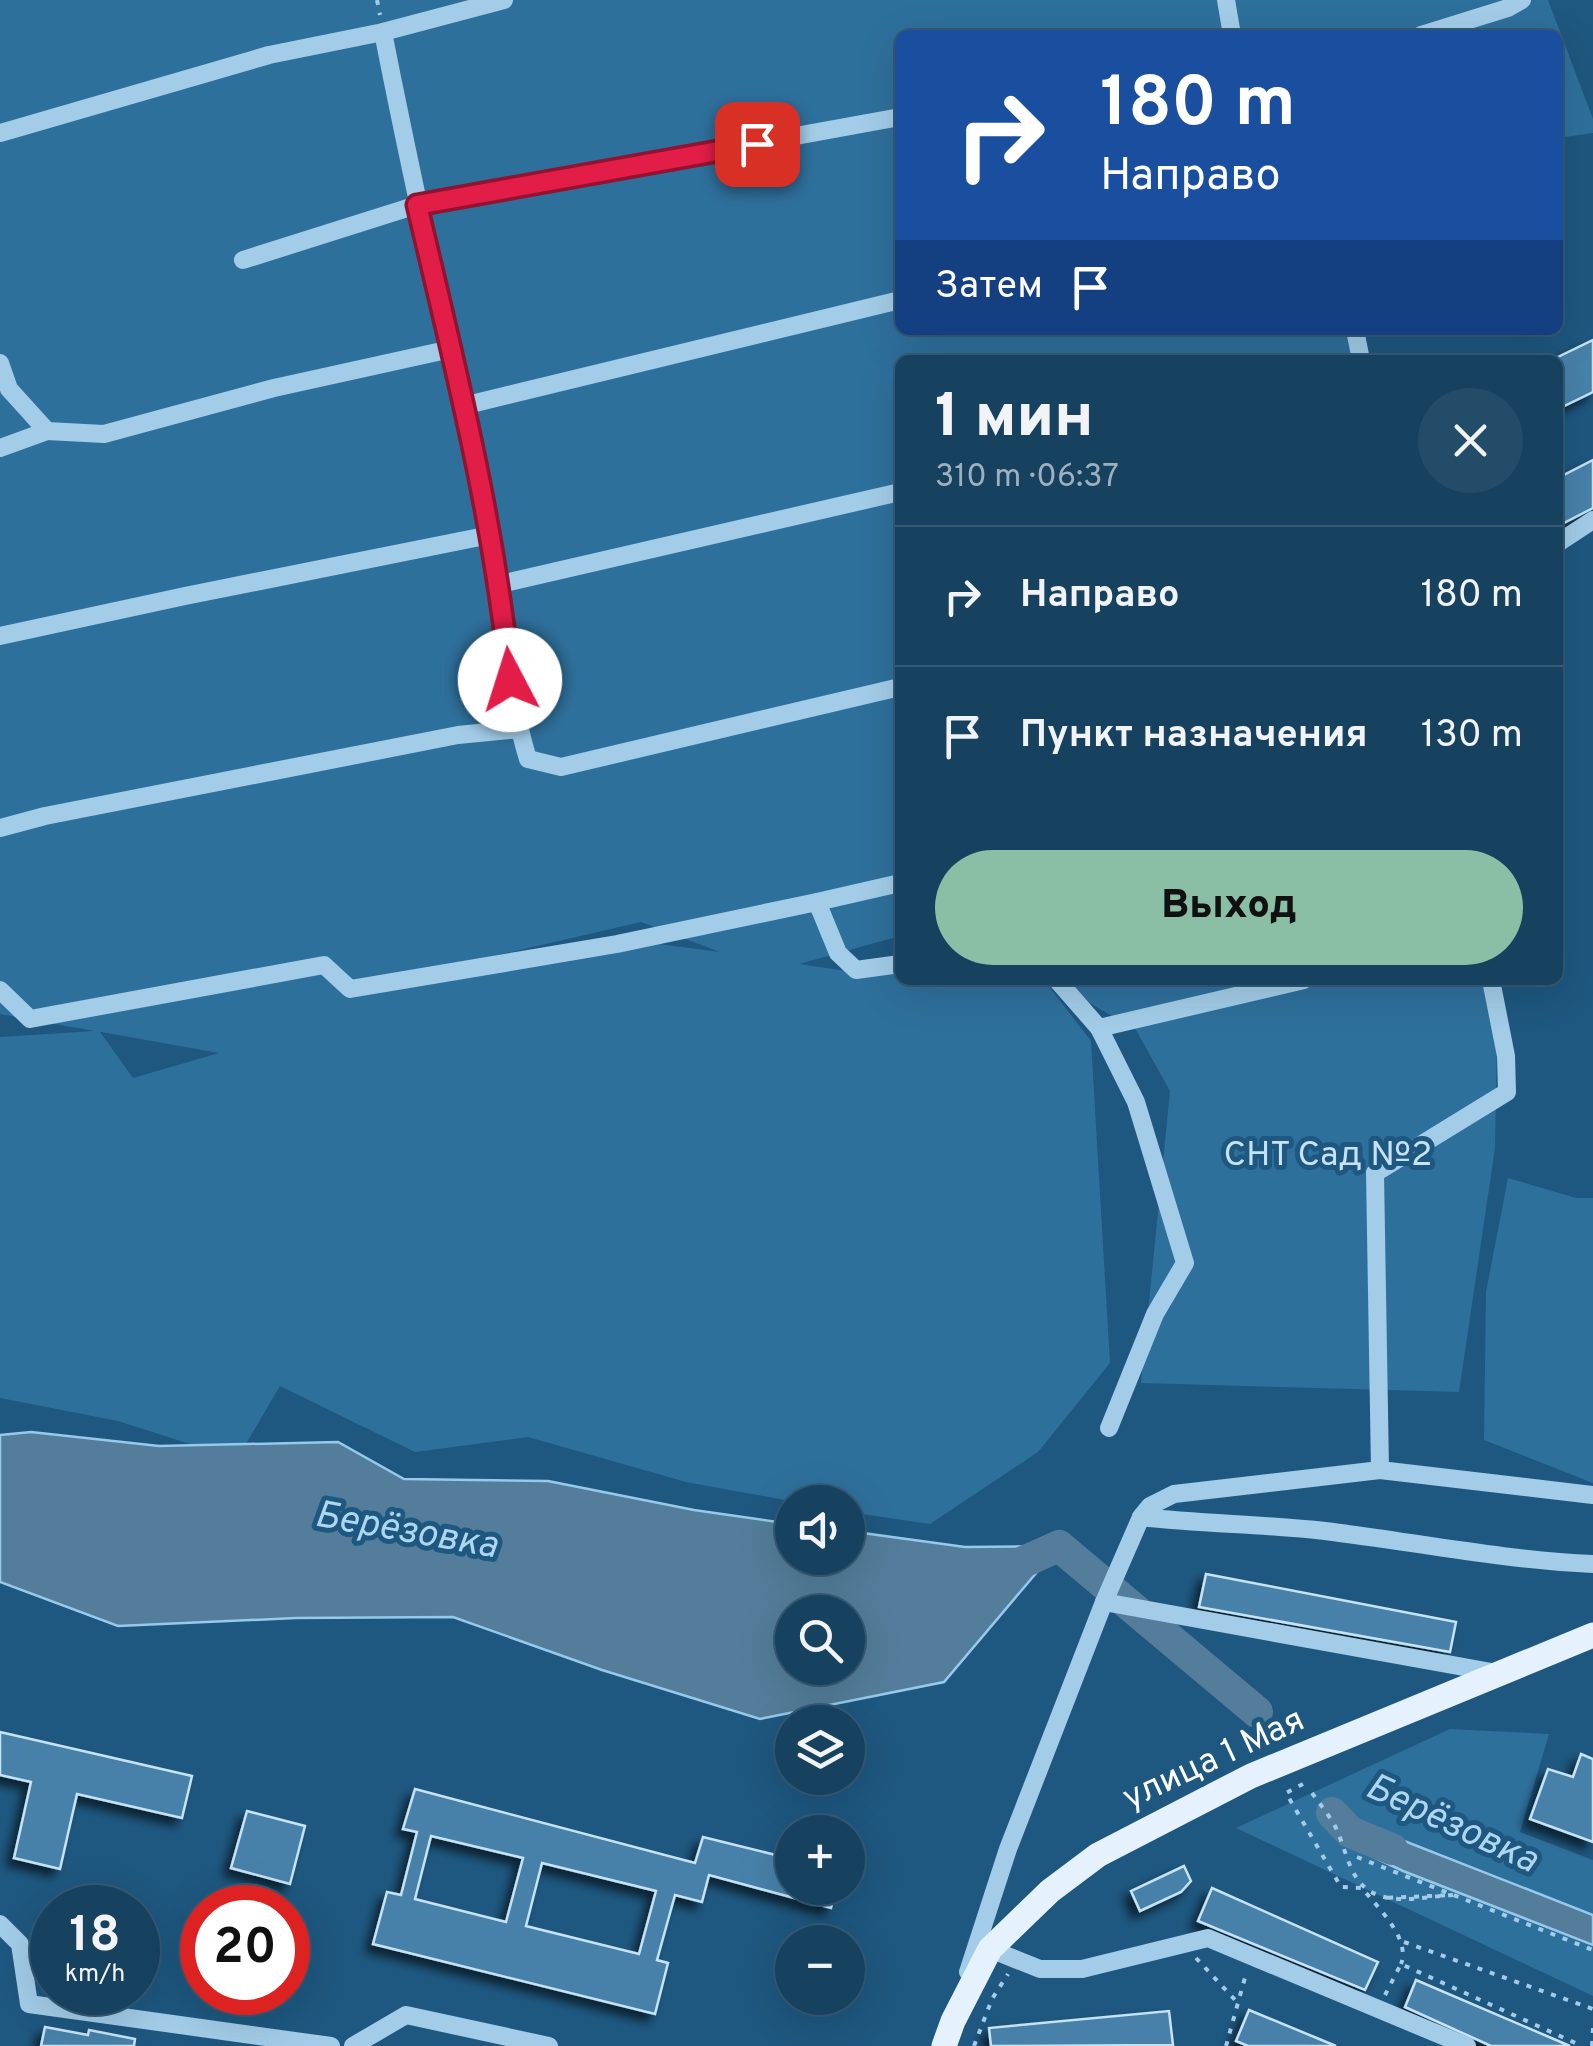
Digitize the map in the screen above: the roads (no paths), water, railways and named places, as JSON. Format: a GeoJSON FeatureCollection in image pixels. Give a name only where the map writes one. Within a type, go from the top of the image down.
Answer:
{"type":"FeatureCollection","features":[{"type":"Feature","properties":{"kind":"main road","name":"улица 1 Мая"},"geometry":{"type":"LineString","coordinates":[[944,2046],[990,1949],[1050,1891],[1098,1856],[1251,1776],[1593,1635]]}},
{"type":"Feature","properties":{"kind":"street"},"geometry":{"type":"LineString","coordinates":[[0,132],[269,56],[383,32],[504,0]]}},
{"type":"Feature","properties":{"kind":"street"},"geometry":{"type":"LineString","coordinates":[[1226,0],[1231,30]]}},
{"type":"Feature","properties":{"kind":"street"},"geometry":{"type":"LineString","coordinates":[[1437,30],[1522,0]]}},
{"type":"Feature","properties":{"kind":"street"},"geometry":{"type":"LineString","coordinates":[[383,32],[500,584],[510,680],[528,759],[562,767],[895,689]]}},
{"type":"Feature","properties":{"kind":"street"},"geometry":{"type":"LineString","coordinates":[[243,260],[417,205],[895,119]]}},
{"type":"Feature","properties":{"kind":"street"},"geometry":{"type":"LineString","coordinates":[[463,406],[895,301]]}},
{"type":"Feature","properties":{"kind":"street"},"geometry":{"type":"LineString","coordinates":[[0,448],[47,431],[104,434],[274,388],[451,349]]}},
{"type":"Feature","properties":{"kind":"street"},"geometry":{"type":"LineString","coordinates":[[0,363],[9,389],[47,431]]}},
{"type":"Feature","properties":{"kind":"street"},"geometry":{"type":"LineString","coordinates":[[500,584],[895,493]]}},
{"type":"Feature","properties":{"kind":"street"},"geometry":{"type":"LineString","coordinates":[[1563,540],[1593,520]]}},
{"type":"Feature","properties":{"kind":"street"},"geometry":{"type":"LineString","coordinates":[[0,636],[490,535]]}},
{"type":"Feature","properties":{"kind":"street"},"geometry":{"type":"LineString","coordinates":[[0,828],[439,738],[519,729]]}},
{"type":"Feature","properties":{"kind":"street"},"geometry":{"type":"LineString","coordinates":[[0,990],[30,1019],[324,966],[350,989],[617,944],[895,884]]}},
{"type":"Feature","properties":{"kind":"street"},"geometry":{"type":"LineString","coordinates":[[817,902],[838,953],[856,970],[895,965]]}},
{"type":"Feature","properties":{"kind":"street"},"geometry":{"type":"LineString","coordinates":[[1062,985],[1099,1028],[1136,1102],[1186,1263],[1155,1314],[1109,1428]]}},
{"type":"Feature","properties":{"kind":"street"},"geometry":{"type":"LineString","coordinates":[[1099,1028],[1283,985]]}},
{"type":"Feature","properties":{"kind":"street"},"geometry":{"type":"LineString","coordinates":[[1380,1470],[1374,1173],[1507,1092],[1506,1056],[1492,985]]}},
{"type":"Feature","properties":{"kind":"street"},"geometry":{"type":"LineString","coordinates":[[953,2021],[1008,1849],[1104,1602],[1138,1522],[1150,1506],[1174,1494],[1380,1470],[1593,1495]]}},
{"type":"Feature","properties":{"kind":"street"},"geometry":{"type":"LineString","coordinates":[[1138,1522],[1299,1528],[1547,1562],[1593,1564]]}},
{"type":"Feature","properties":{"kind":"street"},"geometry":{"type":"LineString","coordinates":[[1104,1602],[1502,1674]]}},
{"type":"Feature","properties":{"kind":"street"},"geometry":{"type":"LineString","coordinates":[[0,1924],[20,1944],[29,2004],[284,2043],[330,2046]]}},
{"type":"Feature","properties":{"kind":"street"},"geometry":{"type":"LineString","coordinates":[[990,1949],[1040,1969],[1082,1969],[1208,1938],[1467,2046]]}},
{"type":"Feature","properties":{"kind":"street"},"geometry":{"type":"LineString","coordinates":[[353,2046],[383,2037],[406,2015],[548,2046]]}},
{"type":"Feature","properties":{"kind":"water"},"geometry":{"type":"Polygon","coordinates":[[[31,1432],[159,1446],[338,1442],[404,1479],[548,1481],[775,1522],[775,1575],[865,1575],[865,1533],[965,1547],[1059,1546],[944,1682],[830,1705],[775,1705],[775,1716],[760,1719],[602,1670],[453,1617],[296,1618],[118,1626],[0,1582],[0,1435],[31,1432]]]}},
{"type":"Feature","properties":{"kind":"water"},"geometry":{"type":"Polygon","coordinates":[[[1361,1824],[1593,1915],[1593,1945],[1403,1871],[1346,1844],[1350,1832],[1361,1824]]]}},
{"type":"Feature","properties":{"kind":"waterway","name":"Берёзовка"},"geometry":{"type":"LineString","coordinates":[[1021,1563],[1059,1546],[1257,1712]]}},
{"type":"Feature","properties":{"kind":"waterway","name":"Берёзовка"},"geometry":{"type":"LineString","coordinates":[[1332,1813],[1350,1832],[1392,1849]]}},
{"type":"Feature","properties":{"kind":"park label","name":"СНТ Сад №2"},"geometry":{"type":"Point","coordinates":[1328,1156]}}]}
